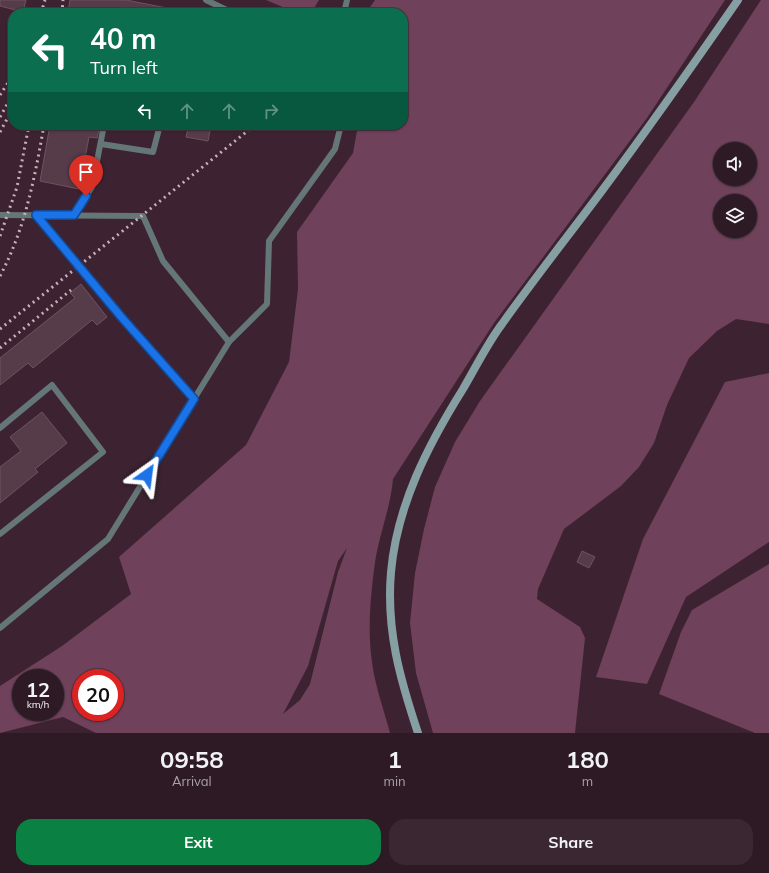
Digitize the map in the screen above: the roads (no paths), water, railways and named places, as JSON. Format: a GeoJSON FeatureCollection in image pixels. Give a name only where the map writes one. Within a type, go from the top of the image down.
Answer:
{"type":"FeatureCollection","features":[{"type":"Feature","properties":{"kind":"main road"},"geometry":{"type":"LineString","coordinates":[[418,733],[401,682],[393,641],[390,597],[391,572],[397,536],[404,508],[422,462],[447,414],[501,326],[660,113],[738,0]]}},
{"type":"Feature","properties":{"kind":"lane"},"geometry":{"type":"LineString","coordinates":[[206,0],[223,8]]}},
{"type":"Feature","properties":{"kind":"lane"},"geometry":{"type":"LineString","coordinates":[[74,215],[92,187],[103,130]]}},
{"type":"Feature","properties":{"kind":"lane"},"geometry":{"type":"LineString","coordinates":[[101,144],[154,152],[159,130]]}},
{"type":"Feature","properties":{"kind":"lane"},"geometry":{"type":"LineString","coordinates":[[0,628],[108,539],[229,342],[267,304],[269,241],[335,149],[340,130]]}},
{"type":"Feature","properties":{"kind":"lane"},"geometry":{"type":"LineString","coordinates":[[0,215],[143,216],[163,261],[229,342]]}},
{"type":"Feature","properties":{"kind":"lane"},"geometry":{"type":"LineString","coordinates":[[36,215],[123,319],[194,399]]}},
{"type":"Feature","properties":{"kind":"lane"},"geometry":{"type":"LineString","coordinates":[[0,428],[52,385],[103,452],[0,534]]}},
{"type":"Feature","properties":{"kind":"railway"},"geometry":{"type":"LineString","coordinates":[[43,8],[45,0]]}},
{"type":"Feature","properties":{"kind":"railway"},"geometry":{"type":"LineString","coordinates":[[62,8],[63,0]]}},
{"type":"Feature","properties":{"kind":"railway"},"geometry":{"type":"LineString","coordinates":[[0,95],[8,83]]}},
{"type":"Feature","properties":{"kind":"railway"},"geometry":{"type":"LineString","coordinates":[[0,117],[8,103]]}},
{"type":"Feature","properties":{"kind":"railway"},"geometry":{"type":"LineString","coordinates":[[0,132],[8,117]]}},
{"type":"Feature","properties":{"kind":"railway"},"geometry":{"type":"LineString","coordinates":[[0,236],[17,187],[28,130]]}},
{"type":"Feature","properties":{"kind":"railway"},"geometry":{"type":"LineString","coordinates":[[0,276],[9,258],[23,221],[33,183],[43,130]]}},
{"type":"Feature","properties":{"kind":"railway"},"geometry":{"type":"LineString","coordinates":[[0,329],[249,130]]}},
{"type":"Feature","properties":{"kind":"railway"},"geometry":{"type":"LineString","coordinates":[[0,348],[71,290]]}}]}
